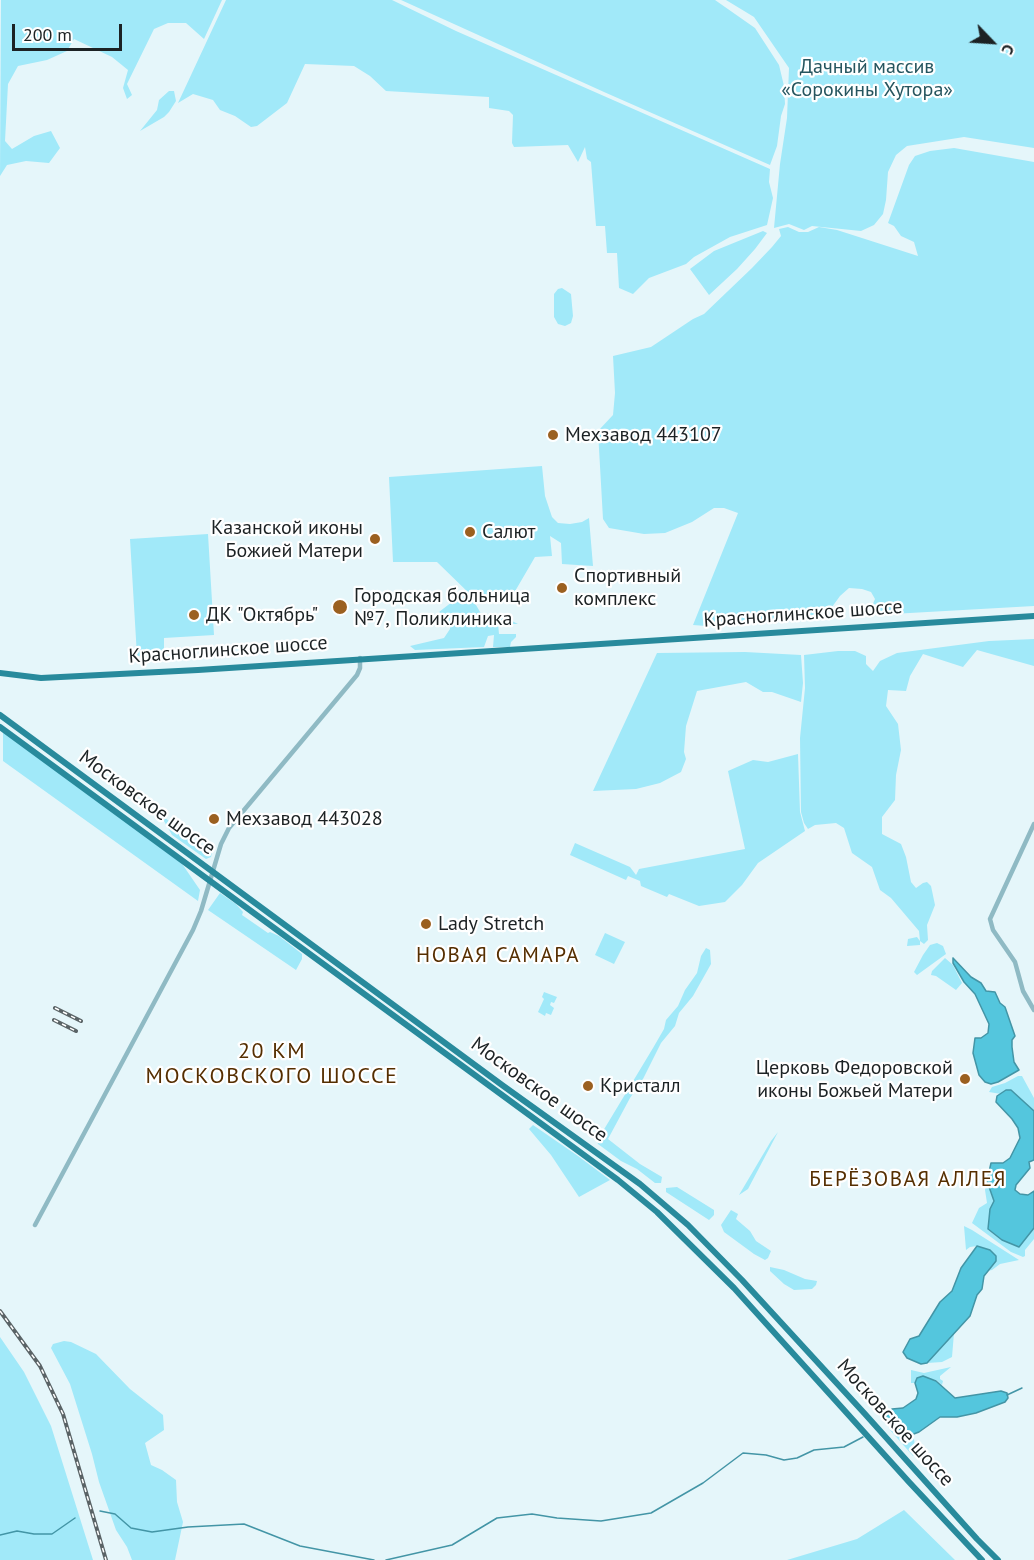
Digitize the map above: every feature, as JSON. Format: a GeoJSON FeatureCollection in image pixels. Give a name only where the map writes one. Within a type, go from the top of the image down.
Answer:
{"type":"FeatureCollection","features":[{"type":"Feature","properties":{"kind":"main road","name":"Красноглинское шоссе"},"geometry":{"type":"LineString","coordinates":[[0,673],[20,677],[59,677],[1034,616]]}},
{"type":"Feature","properties":{"kind":"main road","name":"Московское шоссе"},"geometry":{"type":"LineString","coordinates":[[0,714],[502,1085],[640,1184],[702,1238],[998,1560]]}},
{"type":"Feature","properties":{"kind":"main road","name":"Московское шоссе"},"geometry":{"type":"LineString","coordinates":[[0,727],[633,1192],[717,1270],[982,1560]]}},
{"type":"Feature","properties":{"kind":"main road"},"geometry":{"type":"LineString","coordinates":[[618,1180],[624,1172]]}},
{"type":"Feature","properties":{"kind":"main road"},"geometry":{"type":"LineString","coordinates":[[633,1192],[640,1184]]}},
{"type":"Feature","properties":{"kind":"street"},"geometry":{"type":"LineString","coordinates":[[35,1225],[175,965],[201,911],[221,844],[229,828],[357,675],[360,658]]}},
{"type":"Feature","properties":{"kind":"street"},"geometry":{"type":"LineString","coordinates":[[1034,824],[990,919],[993,930],[1015,962],[1023,991],[1034,1010]]}},
{"type":"Feature","properties":{"kind":"green space"},"geometry":{"type":"Polygon","coordinates":[[[1,0],[222,0],[204,39],[186,23],[168,23],[154,29],[127,84],[132,95],[127,99],[123,88],[128,70],[112,57],[74,39],[67,51],[47,60],[18,66],[8,84],[5,141],[12,149],[34,136],[51,131],[60,148],[49,163],[26,161],[7,165],[0,176],[1,0]]]}},
{"type":"Feature","properties":{"kind":"green space"},"geometry":{"type":"Polygon","coordinates":[[[226,0],[392,0],[456,31],[770,169],[769,182],[773,198],[767,225],[730,237],[686,264],[649,278],[633,294],[619,288],[617,253],[607,253],[605,226],[596,226],[591,162],[587,159],[585,147],[578,162],[568,145],[514,147],[512,143],[513,115],[509,111],[489,108],[489,97],[386,91],[370,76],[354,66],[305,64],[287,103],[257,126],[251,127],[235,116],[220,110],[213,100],[193,94],[178,103],[226,0]]]}},
{"type":"Feature","properties":{"kind":"green space"},"geometry":{"type":"Polygon","coordinates":[[[401,0],[715,0],[755,28],[779,65],[785,104],[777,146],[770,165],[604,92],[401,0]]]}},
{"type":"Feature","properties":{"kind":"green space","name":"Дачный массив «Сорокины Хутора»"},"geometry":{"type":"Polygon","coordinates":[[[726,0],[1034,0],[1034,148],[964,137],[907,146],[896,155],[888,172],[883,214],[874,225],[861,231],[812,226],[804,230],[789,224],[774,228],[787,118],[789,68],[754,17],[726,0]]]}},
{"type":"Feature","properties":{"kind":"green space"},"geometry":{"type":"Polygon","coordinates":[[[169,91],[174,91],[176,101],[169,112],[140,131],[157,110],[159,100],[169,91]]]}},
{"type":"Feature","properties":{"kind":"green space"},"geometry":{"type":"Polygon","coordinates":[[[954,148],[1034,162],[1034,606],[892,614],[877,611],[872,606],[875,599],[871,592],[849,588],[822,615],[809,615],[802,611],[788,620],[693,625],[738,513],[724,508],[714,508],[692,522],[665,533],[644,534],[609,528],[603,519],[598,431],[613,415],[615,393],[613,356],[651,347],[704,314],[772,247],[781,236],[779,229],[788,227],[799,232],[808,232],[819,227],[837,230],[918,256],[914,242],[901,236],[894,226],[888,223],[909,165],[915,156],[930,151],[954,148]]]}},
{"type":"Feature","properties":{"kind":"green space"},"geometry":{"type":"Polygon","coordinates":[[[763,231],[767,233],[755,249],[709,295],[690,269],[714,251],[763,231]]]}},
{"type":"Feature","properties":{"kind":"green space"},"geometry":{"type":"Polygon","coordinates":[[[562,288],[571,294],[573,316],[571,323],[565,326],[558,324],[554,317],[554,294],[562,288]]]}},
{"type":"Feature","properties":{"kind":"green space","name":"Салют"},"geometry":{"type":"Polygon","coordinates":[[[542,466],[545,496],[552,517],[558,523],[570,524],[589,518],[593,566],[562,564],[561,543],[550,536],[552,556],[535,557],[514,593],[474,598],[437,562],[393,562],[389,477],[542,466]]]}},
{"type":"Feature","properties":{"kind":"green space"},"geometry":{"type":"Polygon","coordinates":[[[208,534],[214,635],[164,638],[164,654],[137,656],[130,539],[208,534]]]}},
{"type":"Feature","properties":{"kind":"green space"},"geometry":{"type":"Polygon","coordinates":[[[461,595],[469,598],[476,605],[483,617],[496,613],[518,624],[498,624],[499,634],[516,634],[510,647],[493,647],[494,635],[488,636],[484,647],[415,650],[410,646],[444,638],[450,629],[449,617],[439,612],[461,595]]]}},
{"type":"Feature","properties":{"kind":"green space"},"geometry":{"type":"Polygon","coordinates":[[[1034,639],[1034,666],[977,650],[963,667],[923,654],[910,676],[906,691],[888,690],[886,706],[898,724],[901,750],[896,775],[895,800],[882,817],[882,834],[901,844],[911,882],[916,888],[927,882],[931,886],[935,905],[927,925],[928,940],[924,944],[920,941],[919,931],[891,898],[880,890],[872,867],[852,853],[844,828],[836,823],[815,825],[808,829],[804,823],[801,812],[800,738],[805,688],[804,655],[855,651],[866,656],[866,664],[873,671],[880,661],[897,653],[989,641],[1034,639]]]}},
{"type":"Feature","properties":{"kind":"green space"},"geometry":{"type":"Polygon","coordinates":[[[745,652],[801,655],[803,683],[801,702],[772,692],[763,692],[746,682],[697,691],[686,726],[684,752],[686,759],[681,772],[660,783],[636,789],[593,791],[657,653],[745,652]]]}},
{"type":"Feature","properties":{"kind":"green space"},"geometry":{"type":"Polygon","coordinates":[[[3,729],[176,855],[200,890],[198,901],[3,761],[3,729]]]}},
{"type":"Feature","properties":{"kind":"green space"},"geometry":{"type":"Polygon","coordinates":[[[798,754],[800,812],[805,831],[758,863],[742,885],[725,902],[699,906],[669,894],[667,897],[641,886],[640,881],[628,876],[626,880],[570,855],[575,843],[630,867],[636,875],[639,869],[745,849],[728,771],[753,760],[768,762],[798,754]]]}},
{"type":"Feature","properties":{"kind":"green space"},"geometry":{"type":"Polygon","coordinates":[[[160,814],[204,848],[209,842],[213,847],[211,857],[206,859],[172,835],[160,814]]]}},
{"type":"Feature","properties":{"kind":"green space"},"geometry":{"type":"Polygon","coordinates":[[[220,893],[236,904],[243,912],[242,915],[268,933],[279,936],[302,954],[296,970],[208,910],[220,893]]]}},
{"type":"Feature","properties":{"kind":"green space"},"geometry":{"type":"Polygon","coordinates":[[[605,933],[625,942],[614,964],[595,955],[605,933]]]}},
{"type":"Feature","properties":{"kind":"green space"},"geometry":{"type":"Polygon","coordinates":[[[917,937],[920,945],[907,946],[908,939],[917,937]]]}},
{"type":"Feature","properties":{"kind":"green space"},"geometry":{"type":"Polygon","coordinates":[[[937,943],[943,946],[946,954],[917,975],[914,972],[923,955],[930,945],[937,943]]]}},
{"type":"Feature","properties":{"kind":"green space"},"geometry":{"type":"Polygon","coordinates":[[[706,948],[710,950],[711,964],[693,996],[679,1013],[675,1026],[661,1043],[608,1139],[640,1164],[662,1177],[661,1183],[655,1183],[637,1169],[621,1161],[597,1141],[664,1029],[666,1020],[678,1006],[685,990],[697,973],[701,956],[706,948]]]}},
{"type":"Feature","properties":{"kind":"green space"},"geometry":{"type":"Polygon","coordinates":[[[945,958],[953,965],[962,983],[956,990],[931,975],[945,958]]]}},
{"type":"Feature","properties":{"kind":"green space"},"geometry":{"type":"Polygon","coordinates":[[[544,992],[557,997],[550,1005],[554,1008],[551,1015],[546,1013],[545,1016],[538,1012],[544,999],[542,997],[544,992]]]}},
{"type":"Feature","properties":{"kind":"green space"},"geometry":{"type":"Polygon","coordinates":[[[1022,1076],[1034,1098],[1034,1111],[1011,1090],[1006,1090],[1001,1094],[989,1092],[992,1087],[1022,1076]]]}},
{"type":"Feature","properties":{"kind":"green space"},"geometry":{"type":"Polygon","coordinates":[[[533,1125],[610,1180],[579,1197],[551,1155],[529,1129],[533,1125]]]}},
{"type":"Feature","properties":{"kind":"green space"},"geometry":{"type":"Polygon","coordinates":[[[778,1132],[748,1189],[739,1195],[771,1141],[778,1132]]]}},
{"type":"Feature","properties":{"kind":"green space"},"geometry":{"type":"Polygon","coordinates":[[[987,1181],[994,1201],[990,1209],[988,1230],[1002,1240],[1021,1243],[1034,1228],[1034,1239],[1025,1250],[1023,1257],[1011,1252],[972,1223],[979,1208],[987,1203],[985,1190],[987,1181]]]}},
{"type":"Feature","properties":{"kind":"green space"},"geometry":{"type":"Polygon","coordinates":[[[677,1187],[714,1210],[714,1215],[709,1220],[666,1192],[666,1188],[677,1187]]]}},
{"type":"Feature","properties":{"kind":"green space"},"geometry":{"type":"Polygon","coordinates":[[[731,1210],[738,1214],[736,1219],[750,1231],[756,1241],[771,1251],[768,1258],[765,1260],[754,1254],[724,1232],[721,1225],[731,1210]]]}},
{"type":"Feature","properties":{"kind":"green space"},"geometry":{"type":"Polygon","coordinates":[[[964,1226],[1019,1260],[1000,1264],[987,1271],[996,1261],[977,1246],[966,1250],[964,1226]]]}},
{"type":"Feature","properties":{"kind":"green space"},"geometry":{"type":"Polygon","coordinates":[[[770,1267],[817,1281],[816,1285],[812,1289],[794,1290],[770,1271],[770,1267]]]}},
{"type":"Feature","properties":{"kind":"green space"},"geometry":{"type":"Polygon","coordinates":[[[954,1333],[952,1357],[942,1362],[927,1363],[954,1333]]]}},
{"type":"Feature","properties":{"kind":"green space"},"geometry":{"type":"Polygon","coordinates":[[[0,1337],[24,1372],[51,1426],[93,1560],[0,1560],[0,1337]]]}},
{"type":"Feature","properties":{"kind":"green space"},"geometry":{"type":"Polygon","coordinates":[[[64,1341],[96,1354],[130,1389],[163,1415],[164,1430],[145,1443],[151,1465],[176,1480],[177,1502],[183,1522],[175,1560],[132,1560],[116,1530],[70,1384],[51,1348],[53,1344],[64,1341]]]}},
{"type":"Feature","properties":{"kind":"green space"},"geometry":{"type":"Polygon","coordinates":[[[951,1367],[940,1376],[943,1381],[942,1385],[936,1380],[917,1378],[915,1383],[911,1383],[911,1370],[924,1373],[951,1367]]]}},
{"type":"Feature","properties":{"kind":"green space"},"geometry":{"type":"Polygon","coordinates":[[[897,1427],[914,1439],[916,1455],[913,1456],[890,1430],[897,1427]]]}},
{"type":"Feature","properties":{"kind":"green space"},"geometry":{"type":"Polygon","coordinates":[[[904,1510],[955,1560],[787,1560],[857,1539],[904,1510]]]}},
{"type":"Feature","properties":{"kind":"shaded area"},"geometry":{"type":"Polygon","coordinates":[[[953,958],[971,977],[981,983],[986,991],[995,992],[1000,1003],[1005,1007],[1015,1036],[1012,1040],[1012,1047],[1014,1062],[1019,1070],[998,1082],[991,1084],[985,1082],[979,1075],[973,1053],[975,1038],[981,1038],[988,1033],[989,1024],[975,994],[964,982],[953,963],[953,958]]]}},
{"type":"Feature","properties":{"kind":"shaded area"},"geometry":{"type":"Polygon","coordinates":[[[1006,1090],[1011,1090],[1034,1111],[1034,1160],[1029,1162],[1030,1168],[1016,1185],[1015,1190],[1020,1194],[1028,1195],[1034,1191],[1034,1228],[1019,1247],[1002,1240],[988,1229],[990,1209],[994,1201],[987,1181],[991,1163],[1003,1163],[1010,1158],[1020,1138],[1018,1128],[1012,1119],[996,1102],[997,1096],[1006,1090]]]}},
{"type":"Feature","properties":{"kind":"shaded area"},"geometry":{"type":"Polygon","coordinates":[[[977,1246],[990,1250],[996,1256],[996,1261],[984,1276],[982,1289],[977,1295],[970,1316],[927,1363],[921,1364],[907,1358],[903,1352],[910,1339],[919,1336],[940,1302],[952,1291],[961,1268],[977,1246]]]}},
{"type":"Feature","properties":{"kind":"shaded area"},"geometry":{"type":"Polygon","coordinates":[[[923,1376],[936,1381],[955,1398],[1001,1391],[1007,1393],[1008,1398],[1005,1402],[976,1413],[957,1417],[940,1417],[919,1432],[911,1435],[905,1434],[883,1419],[892,1409],[903,1408],[916,1399],[918,1393],[915,1383],[917,1378],[923,1376]]]}},
{"type":"Feature","properties":{"kind":"waterway"},"geometry":{"type":"LineString","coordinates":[[1007,1395],[1022,1388]]}},
{"type":"Feature","properties":{"kind":"waterway"},"geometry":{"type":"LineString","coordinates":[[386,1560],[452,1545],[497,1518],[532,1514],[601,1521],[651,1513],[703,1483],[743,1453],[766,1455],[784,1460],[797,1458],[814,1450],[844,1447],[863,1437]]}},
{"type":"Feature","properties":{"kind":"waterway"},"geometry":{"type":"LineString","coordinates":[[100,1511],[115,1514],[131,1528],[152,1532],[188,1527],[244,1524],[300,1546],[374,1560]]}},
{"type":"Feature","properties":{"kind":"waterway"},"geometry":{"type":"LineString","coordinates":[[0,1535],[17,1531],[52,1534],[75,1518]]}},
{"type":"Feature","properties":{"kind":"railway"},"geometry":{"type":"LineString","coordinates":[[55,1008],[81,1021]]}},
{"type":"Feature","properties":{"kind":"railway"},"geometry":{"type":"LineString","coordinates":[[54,1020],[76,1031]]}},
{"type":"Feature","properties":{"kind":"railway"},"geometry":{"type":"LineString","coordinates":[[0,1311],[40,1366],[63,1414],[106,1560]]}},
{"type":"Feature","properties":{"kind":"place","name":"Мехзавод 443107"},"geometry":{"type":"Point","coordinates":[553,435]}},
{"type":"Feature","properties":{"kind":"place","name":"Салют"},"geometry":{"type":"Point","coordinates":[470,532]}},
{"type":"Feature","properties":{"kind":"place","name":"Казанской иконы Божией Матери"},"geometry":{"type":"Point","coordinates":[375,539]}},
{"type":"Feature","properties":{"kind":"place","name":"Спортивный комплекс"},"geometry":{"type":"Point","coordinates":[562,588]}},
{"type":"Feature","properties":{"kind":"place","name":"Городская больница №7, Поликлиника"},"geometry":{"type":"Point","coordinates":[340,607]}},
{"type":"Feature","properties":{"kind":"place","name":"ДК \"Октябрь\""},"geometry":{"type":"Point","coordinates":[194,615]}},
{"type":"Feature","properties":{"kind":"place","name":"Мехзавод 443028"},"geometry":{"type":"Point","coordinates":[214,819]}},
{"type":"Feature","properties":{"kind":"place","name":"Lady Stretch"},"geometry":{"type":"Point","coordinates":[426,924]}},
{"type":"Feature","properties":{"kind":"place","name":"Церковь Федоровской иконы Божьей Матери"},"geometry":{"type":"Point","coordinates":[965,1079]}},
{"type":"Feature","properties":{"kind":"place","name":"Кристалл"},"geometry":{"type":"Point","coordinates":[588,1086]}},
{"type":"Feature","properties":{"kind":"district","name":"НОВАЯ САМАРА"},"geometry":{"type":"Point","coordinates":[498,956]}},
{"type":"Feature","properties":{"kind":"district","name":"20 КМ МОСКОВСКОГО ШОССЕ"},"geometry":{"type":"Point","coordinates":[272,1064]}},
{"type":"Feature","properties":{"kind":"district","name":"БЕРЁЗОВАЯ АЛЛЕЯ"},"geometry":{"type":"Point","coordinates":[908,1180]}}]}
